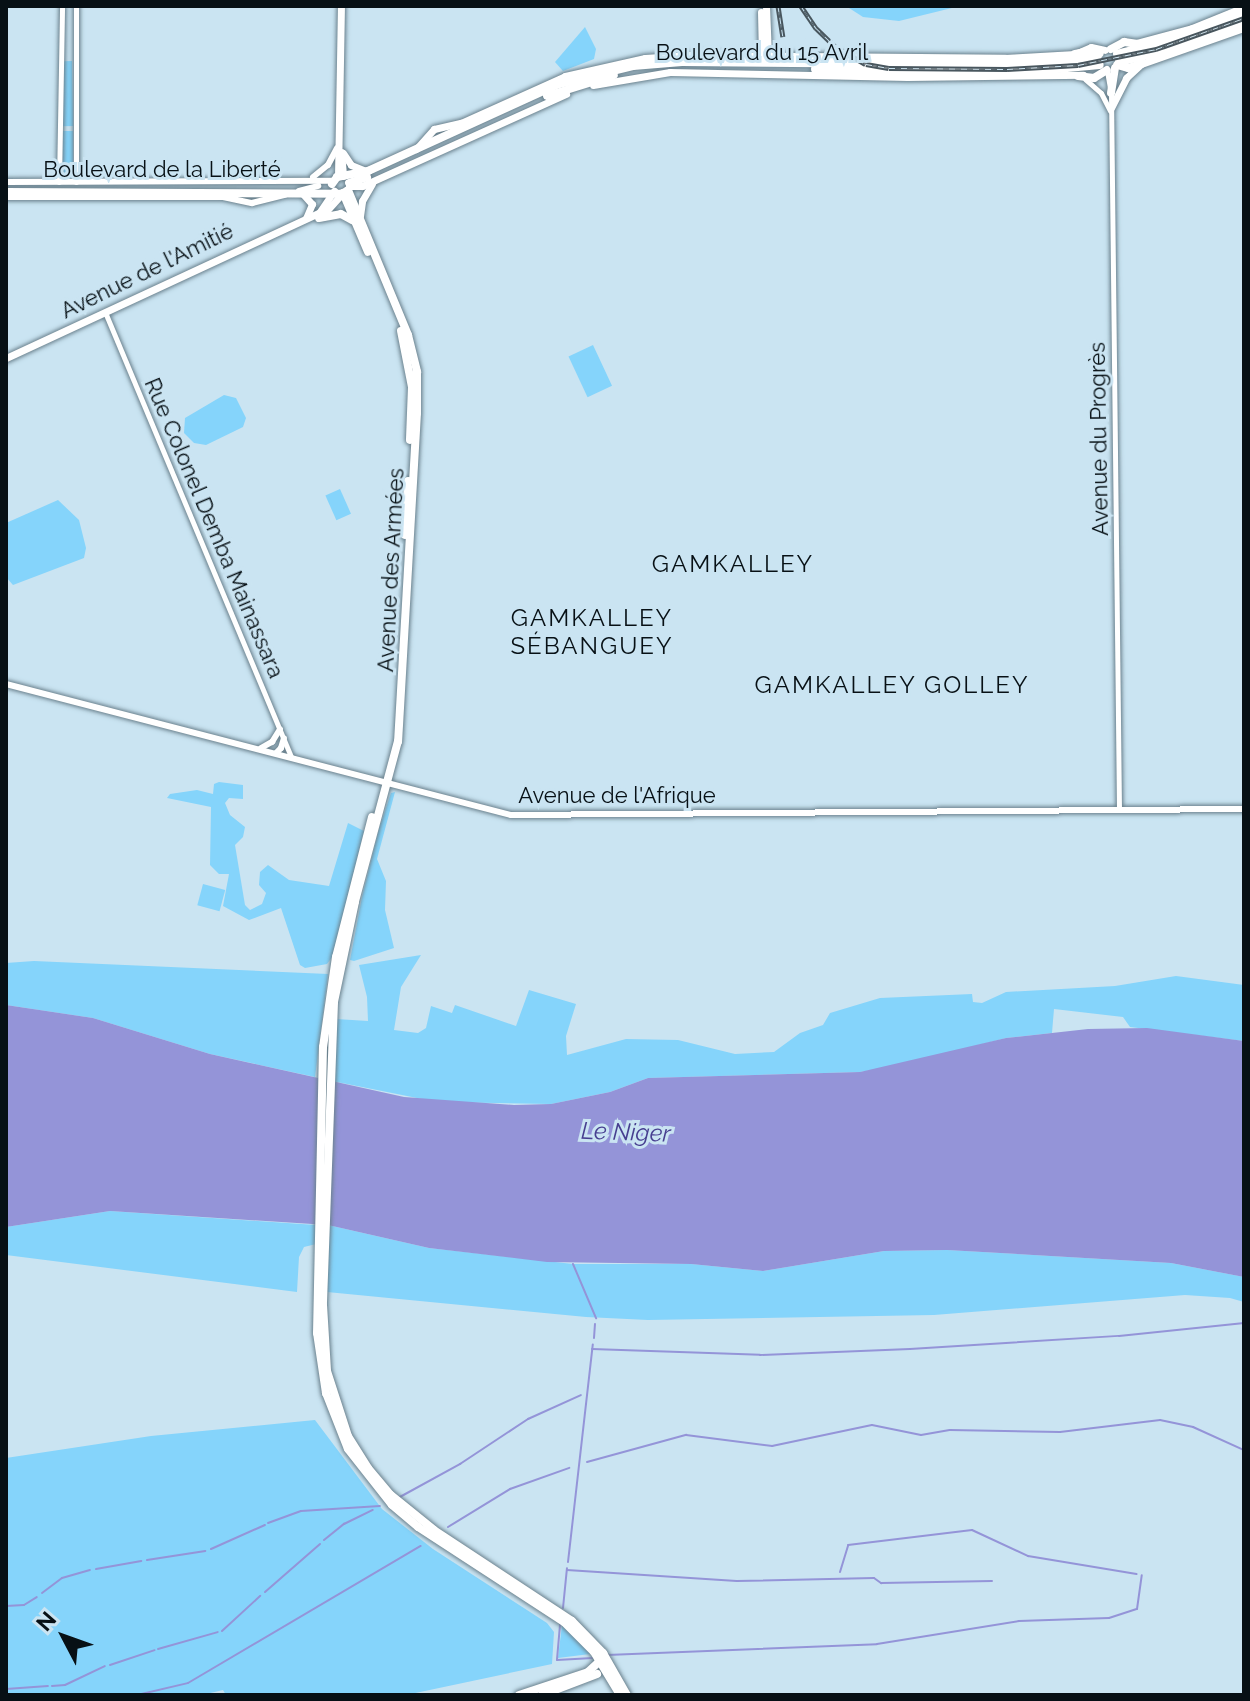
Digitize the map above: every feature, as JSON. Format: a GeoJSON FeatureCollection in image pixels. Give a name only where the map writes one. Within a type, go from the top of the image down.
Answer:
{"type":"FeatureCollection","features":[{"type":"Feature","properties":{"kind":"highway","name":"Boulevard du 15 Avril"},"geometry":{"type":"LineString","coordinates":[[340,184],[559,84],[633,66],[682,62],[1015,65],[1109,60],[1176,39],[1244,10]]}},
{"type":"Feature","properties":{"kind":"highway","name":"Boulevard du 15 Avril"},"geometry":{"type":"LineString","coordinates":[[340,184],[381,175],[568,87],[645,70],[746,68],[1013,73],[1165,51],[1244,25]]}},
{"type":"Feature","properties":{"kind":"highway"},"geometry":{"type":"LineString","coordinates":[[1077,76],[1094,78],[1124,42],[1138,44]]}},
{"type":"Feature","properties":{"kind":"highway"},"geometry":{"type":"LineString","coordinates":[[1075,54],[1091,51],[1128,68],[1138,66]]}},
{"type":"Feature","properties":{"kind":"highway"},"geometry":{"type":"LineString","coordinates":[[1109,60],[1111,93]]}},
{"type":"Feature","properties":{"kind":"highway","name":"Boulevard de la Liberté"},"geometry":{"type":"LineString","coordinates":[[6,190],[340,184]]}},
{"type":"Feature","properties":{"kind":"highway","name":"Boulevard de la Liberté"},"geometry":{"type":"LineString","coordinates":[[6,190],[299,191],[340,184]]}},
{"type":"Feature","properties":{"kind":"highway","name":"Avenue des Armées"},"geometry":{"type":"LineString","coordinates":[[340,184],[403,337],[412,387],[396,721],[385,782],[345,928],[323,1047],[320,1369],[348,1449],[391,1500],[431,1532],[557,1617],[602,1659]]}},
{"type":"Feature","properties":{"kind":"highway"},"geometry":{"type":"LineString","coordinates":[[319,218],[341,214],[358,222]]}},
{"type":"Feature","properties":{"kind":"highway"},"geometry":{"type":"LineString","coordinates":[[596,1675],[602,1659]]}},
{"type":"Feature","properties":{"kind":"highway"},"geometry":{"type":"LineString","coordinates":[[602,1659],[620,1695]]}},
{"type":"Feature","properties":{"kind":"highway"},"geometry":{"type":"LineString","coordinates":[[519,1695],[588,1672],[602,1659]]}},
{"type":"Feature","properties":{"kind":"highway"},"geometry":{"type":"LineString","coordinates":[[602,1659],[627,1695]]}},
{"type":"Feature","properties":{"kind":"highway"},"geometry":{"type":"LineString","coordinates":[[542,1695],[596,1675],[612,1680]]}},
{"type":"Feature","properties":{"kind":"main road"},"geometry":{"type":"LineString","coordinates":[[319,218],[340,184],[341,6]]}},
{"type":"Feature","properties":{"kind":"main road"},"geometry":{"type":"LineString","coordinates":[[764,6],[765,56]]}},
{"type":"Feature","properties":{"kind":"main road","name":"Boulevard du 15 Avril"},"geometry":{"type":"LineString","coordinates":[[1138,44],[1244,10]]}},
{"type":"Feature","properties":{"kind":"main road","name":"Boulevard du 15 Avril"},"geometry":{"type":"LineString","coordinates":[[1138,66],[1244,25]]}},
{"type":"Feature","properties":{"kind":"main road"},"geometry":{"type":"LineString","coordinates":[[749,56],[763,39]]}},
{"type":"Feature","properties":{"kind":"main road"},"geometry":{"type":"LineString","coordinates":[[763,39],[781,57]]}},
{"type":"Feature","properties":{"kind":"main road","name":"Boulevard du 15 Avril"},"geometry":{"type":"LineString","coordinates":[[413,153],[434,129],[461,123],[578,73],[663,56],[1005,58],[1075,54]]}},
{"type":"Feature","properties":{"kind":"main road"},"geometry":{"type":"LineString","coordinates":[[1111,110],[1122,84],[1138,66]]}},
{"type":"Feature","properties":{"kind":"main road","name":"Boulevard du 15 Avril"},"geometry":{"type":"LineString","coordinates":[[340,184],[359,191],[381,175],[560,96],[653,73],[921,78],[1077,76]]}},
{"type":"Feature","properties":{"kind":"main road"},"geometry":{"type":"LineString","coordinates":[[340,146],[351,165],[368,171]]}},
{"type":"Feature","properties":{"kind":"main road"},"geometry":{"type":"LineString","coordinates":[[313,177],[328,165],[340,146]]}},
{"type":"Feature","properties":{"kind":"main road","name":"Boulevard de la Liberté"},"geometry":{"type":"LineString","coordinates":[[294,182],[313,177],[340,184]]}},
{"type":"Feature","properties":{"kind":"main road","name":"Boulevard de la Liberté"},"geometry":{"type":"LineString","coordinates":[[6,190],[59,182],[340,184]]}},
{"type":"Feature","properties":{"kind":"main road","name":"Avenue de l'Amitié"},"geometry":{"type":"LineString","coordinates":[[6,358],[248,242],[304,220],[324,209],[340,184]]}},
{"type":"Feature","properties":{"kind":"main road"},"geometry":{"type":"LineString","coordinates":[[358,222],[362,201],[372,184]]}},
{"type":"Feature","properties":{"kind":"main road","name":"Boulevard de la Liberté"},"geometry":{"type":"LineString","coordinates":[[299,191],[318,186]]}},
{"type":"Feature","properties":{"kind":"main road"},"geometry":{"type":"LineString","coordinates":[[299,191],[308,196],[312,204],[304,220]]}},
{"type":"Feature","properties":{"kind":"main road","name":"Avenue de l'Amitié"},"geometry":{"type":"LineString","coordinates":[[304,220],[319,218]]}},
{"type":"Feature","properties":{"kind":"main road","name":"Avenue de l'Afrique"},"geometry":{"type":"LineString","coordinates":[[6,684],[491,812],[534,817],[1244,809]]}},
{"type":"Feature","properties":{"kind":"main road"},"geometry":{"type":"LineString","coordinates":[[261,749],[272,742],[280,729]]}},
{"type":"Feature","properties":{"kind":"main road"},"geometry":{"type":"LineString","coordinates":[[276,753],[284,738]]}},
{"type":"Feature","properties":{"kind":"street"},"geometry":{"type":"LineString","coordinates":[[59,182],[62,6]]}},
{"type":"Feature","properties":{"kind":"street"},"geometry":{"type":"LineString","coordinates":[[76,6],[76,182]]}},
{"type":"Feature","properties":{"kind":"street"},"geometry":{"type":"LineString","coordinates":[[1077,76],[1097,88],[1111,110]]}},
{"type":"Feature","properties":{"kind":"street","name":"Avenue du Progrès"},"geometry":{"type":"LineString","coordinates":[[1111,93],[1119,809]]}},
{"type":"Feature","properties":{"kind":"street","name":"Rue Colonel Demba Mainassara"},"geometry":{"type":"LineString","coordinates":[[105,312],[291,757]]}},
{"type":"Feature","properties":{"kind":"shaded area"},"geometry":{"type":"Polygon","coordinates":[[[846,6],[960,6],[899,21],[863,17],[846,6]]]}},
{"type":"Feature","properties":{"kind":"shaded area"},"geometry":{"type":"Polygon","coordinates":[[[585,27],[596,49],[594,59],[563,71],[555,62],[585,27]]]}},
{"type":"Feature","properties":{"kind":"shaded area"},"geometry":{"type":"Polygon","coordinates":[[[62,61],[72,61],[73,126],[63,126],[62,61]]]}},
{"type":"Feature","properties":{"kind":"shaded area"},"geometry":{"type":"Polygon","coordinates":[[[62,131],[73,131],[73,180],[62,180],[62,131]]]}},
{"type":"Feature","properties":{"kind":"shaded area"},"geometry":{"type":"Polygon","coordinates":[[[593,345],[612,386],[588,397],[569,356],[593,345]]]}},
{"type":"Feature","properties":{"kind":"shaded area"},"geometry":{"type":"Polygon","coordinates":[[[224,395],[236,398],[246,418],[243,427],[206,445],[194,443],[184,433],[185,418],[224,395]]]}},
{"type":"Feature","properties":{"kind":"shaded area"},"geometry":{"type":"Polygon","coordinates":[[[340,489],[351,514],[336,520],[325,496],[340,489]]]}},
{"type":"Feature","properties":{"kind":"shaded area"},"geometry":{"type":"Polygon","coordinates":[[[58,500],[79,520],[86,548],[84,558],[13,585],[6,577],[6,523],[58,500]]]}},
{"type":"Feature","properties":{"kind":"shaded area"},"geometry":{"type":"Polygon","coordinates":[[[214,784],[243,785],[243,799],[229,798],[225,803],[230,815],[245,827],[243,837],[235,845],[245,905],[250,910],[262,904],[266,893],[259,885],[260,872],[268,865],[289,880],[329,886],[348,823],[364,831],[333,956],[327,964],[305,968],[300,965],[281,908],[249,920],[223,906],[229,874],[219,874],[210,865],[211,807],[167,798],[170,794],[197,790],[213,794],[214,784]]]}},
{"type":"Feature","properties":{"kind":"shaded area"},"geometry":{"type":"Polygon","coordinates":[[[395,792],[377,859],[386,881],[385,910],[394,948],[350,960],[379,829],[391,793],[395,792]]]}},
{"type":"Feature","properties":{"kind":"shaded area"},"geometry":{"type":"Polygon","coordinates":[[[203,884],[225,890],[220,911],[197,905],[203,884]]]}},
{"type":"Feature","properties":{"kind":"shaded area"},"geometry":{"type":"Polygon","coordinates":[[[421,955],[401,987],[394,1030],[418,1033],[426,1028],[431,1006],[452,1013],[455,1005],[516,1026],[529,990],[576,1004],[566,1036],[567,1055],[626,1039],[678,1040],[735,1054],[774,1052],[800,1033],[823,1025],[830,1013],[880,998],[972,994],[973,1002],[982,1003],[1006,992],[1115,986],[1176,976],[1244,985],[1244,1041],[1130,1027],[1123,1017],[1054,1009],[1052,1033],[1006,1038],[897,1066],[860,1072],[648,1078],[610,1092],[551,1104],[437,1102],[332,1081],[336,1019],[368,1021],[367,997],[359,965],[421,955]]]}},
{"type":"Feature","properties":{"kind":"shaded area"},"geometry":{"type":"Polygon","coordinates":[[[34,961],[328,974],[315,1077],[210,1054],[93,1018],[6,1005],[6,963],[34,961]]]}},
{"type":"Feature","properties":{"kind":"shaded area"},"geometry":{"type":"Polygon","coordinates":[[[110,1211],[316,1225],[316,1244],[304,1247],[299,1257],[297,1292],[6,1255],[6,1227],[110,1211]]]}},
{"type":"Feature","properties":{"kind":"shaded area"},"geometry":{"type":"Polygon","coordinates":[[[328,1225],[429,1248],[573,1264],[691,1264],[763,1271],[884,1251],[947,1250],[1171,1263],[1244,1277],[1244,1302],[1185,1295],[934,1315],[648,1320],[586,1317],[327,1292],[328,1225]]]}},
{"type":"Feature","properties":{"kind":"shaded area"},"geometry":{"type":"Polygon","coordinates":[[[315,1420],[382,1509],[433,1549],[547,1623],[554,1632],[552,1664],[406,1695],[226,1695],[223,1690],[202,1695],[6,1695],[6,1458],[151,1436],[315,1420]]]}},
{"type":"Feature","properties":{"kind":"shaded area"},"geometry":{"type":"Polygon","coordinates":[[[562,1625],[584,1647],[590,1654],[558,1658],[562,1625]]]}},
{"type":"Feature","properties":{"kind":"water","name":"Le Niger"},"geometry":{"type":"Polygon","coordinates":[[[6,1005],[93,1018],[210,1054],[404,1097],[514,1105],[551,1104],[610,1092],[648,1078],[860,1072],[1006,1038],[1088,1029],[1147,1028],[1244,1041],[1244,1277],[1171,1263],[947,1250],[884,1251],[763,1271],[691,1264],[547,1262],[429,1248],[328,1225],[110,1211],[6,1227],[6,1005]]]}},
{"type":"Feature","properties":{"kind":"waterway"},"geometry":{"type":"LineString","coordinates":[[573,1264],[596,1318]]}},
{"type":"Feature","properties":{"kind":"waterway"},"geometry":{"type":"LineString","coordinates":[[592,1349],[760,1355],[1119,1336],[1244,1323]]}},
{"type":"Feature","properties":{"kind":"waterway"},"geometry":{"type":"LineString","coordinates":[[594,1338],[595,1324]]}},
{"type":"Feature","properties":{"kind":"waterway"},"geometry":{"type":"LineString","coordinates":[[568,1562],[593,1344]]}},
{"type":"Feature","properties":{"kind":"waterway"},"geometry":{"type":"LineString","coordinates":[[398,1498],[460,1464],[528,1419],[581,1395]]}},
{"type":"Feature","properties":{"kind":"waterway"},"geometry":{"type":"LineString","coordinates":[[587,1462],[686,1435],[772,1446],[872,1425],[921,1435],[950,1430],[1060,1432],[1160,1420],[1193,1427],[1244,1450]]}},
{"type":"Feature","properties":{"kind":"waterway"},"geometry":{"type":"LineString","coordinates":[[448,1527],[510,1489],[569,1468]]}},
{"type":"Feature","properties":{"kind":"waterway"},"geometry":{"type":"LineString","coordinates":[[268,1523],[301,1511],[380,1506]]}},
{"type":"Feature","properties":{"kind":"waterway"},"geometry":{"type":"LineString","coordinates":[[324,1540],[344,1524],[373,1510]]}},
{"type":"Feature","properties":{"kind":"waterway"},"geometry":{"type":"LineString","coordinates":[[211,1549],[265,1525]]}},
{"type":"Feature","properties":{"kind":"waterway"},"geometry":{"type":"LineString","coordinates":[[840,1572],[848,1545],[972,1530],[1028,1556],[1137,1574]]}},
{"type":"Feature","properties":{"kind":"waterway"},"geometry":{"type":"LineString","coordinates":[[265,1592],[320,1544]]}},
{"type":"Feature","properties":{"kind":"waterway"},"geometry":{"type":"LineString","coordinates":[[137,1695],[188,1683],[421,1546]]}},
{"type":"Feature","properties":{"kind":"waterway"},"geometry":{"type":"LineString","coordinates":[[147,1560],[205,1551]]}},
{"type":"Feature","properties":{"kind":"waterway"},"geometry":{"type":"LineString","coordinates":[[96,1569],[141,1561]]}},
{"type":"Feature","properties":{"kind":"waterway"},"geometry":{"type":"LineString","coordinates":[[563,1608],[567,1568]]}},
{"type":"Feature","properties":{"kind":"waterway"},"geometry":{"type":"LineString","coordinates":[[42,1593],[62,1578],[90,1570]]}},
{"type":"Feature","properties":{"kind":"waterway"},"geometry":{"type":"LineString","coordinates":[[567,1570],[737,1581],[874,1578],[881,1583],[992,1581]]}},
{"type":"Feature","properties":{"kind":"waterway"},"geometry":{"type":"LineString","coordinates":[[607,1655],[877,1644],[1019,1621],[1109,1618],[1137,1609],[1142,1575]]}},
{"type":"Feature","properties":{"kind":"waterway"},"geometry":{"type":"LineString","coordinates":[[222,1631],[260,1596]]}},
{"type":"Feature","properties":{"kind":"waterway"},"geometry":{"type":"LineString","coordinates":[[6,1606],[24,1605],[37,1597]]}},
{"type":"Feature","properties":{"kind":"waterway"},"geometry":{"type":"LineString","coordinates":[[560,1625],[557,1660],[593,1658]]}},
{"type":"Feature","properties":{"kind":"waterway"},"geometry":{"type":"LineString","coordinates":[[158,1649],[218,1632]]}},
{"type":"Feature","properties":{"kind":"waterway"},"geometry":{"type":"LineString","coordinates":[[110,1665],[155,1650]]}},
{"type":"Feature","properties":{"kind":"waterway"},"geometry":{"type":"LineString","coordinates":[[52,1686],[65,1685],[105,1666]]}},
{"type":"Feature","properties":{"kind":"waterway"},"geometry":{"type":"LineString","coordinates":[[6,1689],[48,1686]]}},
{"type":"Feature","properties":{"kind":"railway"},"geometry":{"type":"LineString","coordinates":[[778,6],[783,37]]}},
{"type":"Feature","properties":{"kind":"railway"},"geometry":{"type":"LineString","coordinates":[[801,6],[816,28],[836,47],[866,64],[889,68],[1007,69],[1078,65],[1156,49],[1244,18]]}},
{"type":"Feature","properties":{"kind":"district","name":"GAMKALLEY"},"geometry":{"type":"Point","coordinates":[733,564]}},
{"type":"Feature","properties":{"kind":"district","name":"GAMKALLEY SÉBANGUEY"},"geometry":{"type":"Point","coordinates":[592,632]}},
{"type":"Feature","properties":{"kind":"district","name":"GAMKALLEY GOLLEY"},"geometry":{"type":"Point","coordinates":[892,685]}}]}
